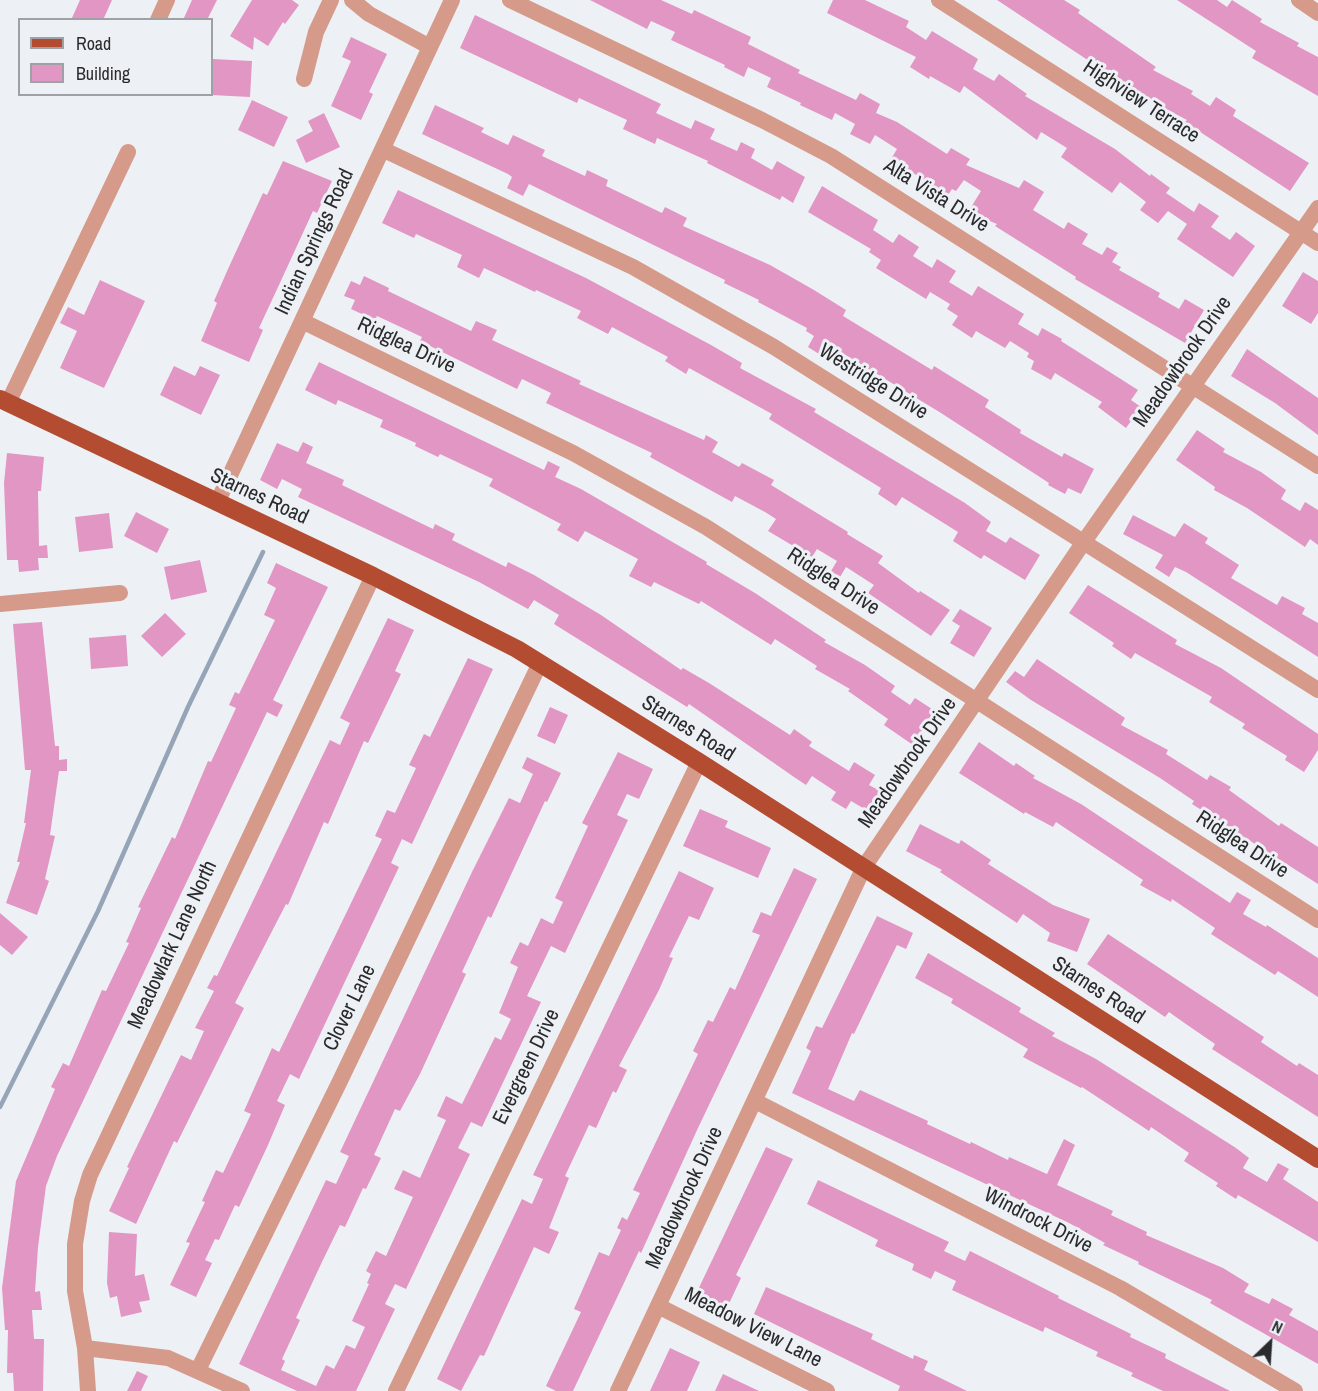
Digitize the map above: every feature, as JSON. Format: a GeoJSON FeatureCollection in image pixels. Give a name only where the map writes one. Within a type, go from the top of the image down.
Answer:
{"type":"FeatureCollection","features":[{"type":"Feature","properties":{"kind":"main road","name":"Starnes Road"},"geometry":{"type":"LineString","coordinates":[[4,401],[373,576],[517,649],[864,867],[1318,1160]]}},
{"type":"Feature","properties":{"kind":"street"},"geometry":{"type":"LineString","coordinates":[[159,18],[167,0]]}},
{"type":"Feature","properties":{"kind":"street"},"geometry":{"type":"LineString","coordinates":[[304,79],[316,32],[331,0]]}},
{"type":"Feature","properties":{"kind":"street"},"geometry":{"type":"LineString","coordinates":[[352,0],[369,15],[430,47]]}},
{"type":"Feature","properties":{"kind":"street","name":"Indian Springs Road"},"geometry":{"type":"LineString","coordinates":[[218,503],[452,0]]}},
{"type":"Feature","properties":{"kind":"street","name":"Alta Vista Drive"},"geometry":{"type":"LineString","coordinates":[[510,0],[762,120],[831,156],[1318,466]]}},
{"type":"Feature","properties":{"kind":"street","name":"Highview Terrace"},"geometry":{"type":"LineString","coordinates":[[939,0],[1318,243]]}},
{"type":"Feature","properties":{"kind":"street"},"geometry":{"type":"LineString","coordinates":[[1299,0],[1318,12]]}},
{"type":"Feature","properties":{"kind":"street","name":"Westridge Drive"},"geometry":{"type":"LineString","coordinates":[[384,150],[633,267],[774,347],[1318,690]]}},
{"type":"Feature","properties":{"kind":"street"},"geometry":{"type":"LineString","coordinates":[[4,401],[128,152]]}},
{"type":"Feature","properties":{"kind":"street","name":"Meadowbrook Drive"},"geometry":{"type":"LineString","coordinates":[[618,1391],[864,867],[1083,543],[1318,208]]}},
{"type":"Feature","properties":{"kind":"street","name":"Ridglea Drive"},"geometry":{"type":"LineString","coordinates":[[302,321],[492,411],[706,527],[1318,920]]}},
{"type":"Feature","properties":{"kind":"street","name":"Meadowlark Lane North"},"geometry":{"type":"LineString","coordinates":[[88,1391],[85,1348],[75,1291],[75,1244],[82,1201],[90,1175],[373,576]]}},
{"type":"Feature","properties":{"kind":"street"},"geometry":{"type":"LineString","coordinates":[[0,604],[120,593]]}},
{"type":"Feature","properties":{"kind":"street","name":"Clover Lane"},"geometry":{"type":"LineString","coordinates":[[198,1370],[340,1081],[540,663]]}},
{"type":"Feature","properties":{"kind":"street","name":"Evergreen Drive"},"geometry":{"type":"LineString","coordinates":[[396,1391],[699,762]]}},
{"type":"Feature","properties":{"kind":"street","name":"Windrock Drive"},"geometry":{"type":"LineString","coordinates":[[755,1101],[1120,1288],[1295,1391]]}},
{"type":"Feature","properties":{"kind":"street","name":"Meadow View Lane"},"geometry":{"type":"LineString","coordinates":[[658,1306],[827,1391]]}},
{"type":"Feature","properties":{"kind":"street"},"geometry":{"type":"LineString","coordinates":[[85,1348],[168,1358],[242,1391]]}},
{"type":"Feature","properties":{"kind":"building"},"geometry":{"type":"Polygon","coordinates":[[[80,0],[112,0],[104,18],[72,18],[80,0]]]}},
{"type":"Feature","properties":{"kind":"building"},"geometry":{"type":"Polygon","coordinates":[[[192,0],[217,0],[208,18],[184,18],[192,0]]]}},
{"type":"Feature","properties":{"kind":"building"},"geometry":{"type":"Polygon","coordinates":[[[252,0],[292,0],[299,5],[285,24],[283,22],[268,46],[254,37],[253,50],[230,36],[252,0]]]}},
{"type":"Feature","properties":{"kind":"building"},"geometry":{"type":"Polygon","coordinates":[[[590,0],[661,0],[692,14],[694,10],[751,37],[748,44],[800,70],[798,73],[856,100],[860,93],[880,104],[876,113],[897,122],[947,154],[951,148],[970,159],[966,165],[1019,188],[1024,180],[1044,192],[1033,210],[1064,229],[1068,222],[1088,234],[1082,244],[1102,255],[1107,247],[1118,253],[1112,262],[1121,267],[1119,270],[1160,293],[1158,297],[1179,309],[1185,299],[1204,310],[1185,343],[1075,279],[1076,277],[995,226],[997,224],[968,212],[981,191],[964,180],[956,191],[952,189],[948,195],[891,159],[897,149],[875,135],[870,144],[850,134],[855,124],[835,113],[832,120],[767,87],[771,78],[748,67],[744,77],[724,67],[725,65],[671,40],[675,32],[651,21],[647,29],[590,0]]]}},
{"type":"Feature","properties":{"kind":"building"},"geometry":{"type":"Polygon","coordinates":[[[833,0],[865,0],[909,21],[906,27],[926,40],[932,31],[978,59],[973,69],[994,81],[999,74],[1027,94],[1025,96],[1115,149],[1150,176],[1151,174],[1170,188],[1166,193],[1194,212],[1199,203],[1219,216],[1211,227],[1230,240],[1236,232],[1255,246],[1233,277],[1177,239],[1187,224],[1168,211],[1158,223],[1140,210],[1146,202],[1120,182],[1112,193],[1061,157],[1067,148],[1041,132],[1037,140],[964,86],[960,93],[930,76],[929,79],[910,67],[916,57],[827,13],[833,0]]]}},
{"type":"Feature","properties":{"kind":"building"},"geometry":{"type":"Polygon","coordinates":[[[997,0],[1064,0],[1080,10],[1078,13],[1156,67],[1153,70],[1193,91],[1191,94],[1210,106],[1216,97],[1236,110],[1233,116],[1309,163],[1290,191],[1185,122],[1187,120],[1145,98],[997,0]]]}},
{"type":"Feature","properties":{"kind":"building"},"geometry":{"type":"Polygon","coordinates":[[[1177,0],[1217,0],[1227,7],[1232,0],[1262,19],[1260,22],[1299,43],[1297,46],[1318,57],[1318,96],[1252,58],[1256,51],[1177,0]]]}},
{"type":"Feature","properties":{"kind":"building"},"geometry":{"type":"Polygon","coordinates":[[[475,15],[661,104],[656,113],[691,129],[695,120],[715,129],[710,139],[737,151],[741,142],[755,149],[751,158],[772,170],[777,161],[805,177],[793,203],[782,196],[780,200],[707,163],[708,161],[657,138],[655,144],[623,129],[627,120],[579,98],[577,103],[460,48],[475,15]]]}},
{"type":"Feature","properties":{"kind":"building"},"geometry":{"type":"Polygon","coordinates":[[[351,37],[387,54],[369,92],[373,94],[361,120],[331,106],[351,61],[342,57],[351,37]]]}},
{"type":"Feature","properties":{"kind":"building"},"geometry":{"type":"Polygon","coordinates":[[[213,59],[252,61],[250,97],[213,95],[213,59]]]}},
{"type":"Feature","properties":{"kind":"building"},"geometry":{"type":"Polygon","coordinates":[[[252,100],[288,117],[274,147],[238,130],[252,100]]]}},
{"type":"Feature","properties":{"kind":"building"},"geometry":{"type":"Polygon","coordinates":[[[435,105],[484,128],[481,132],[508,145],[513,135],[545,150],[542,156],[585,176],[587,170],[608,180],[606,186],[662,213],[665,207],[687,218],[683,226],[770,265],[814,290],[846,310],[843,316],[932,370],[934,366],[989,400],[985,407],[1021,430],[1020,433],[1062,457],[1064,453],[1094,469],[1081,494],[1068,488],[1065,494],[1048,485],[1049,483],[941,413],[826,343],[819,354],[808,347],[814,336],[806,331],[807,328],[724,283],[725,280],[529,184],[523,196],[507,188],[512,177],[508,174],[422,134],[435,105]]]}},
{"type":"Feature","properties":{"kind":"building"},"geometry":{"type":"Polygon","coordinates":[[[324,113],[340,147],[306,163],[296,140],[313,131],[308,121],[324,113]]]}},
{"type":"Feature","properties":{"kind":"building"},"geometry":{"type":"Polygon","coordinates":[[[283,161],[332,181],[317,213],[313,211],[259,328],[263,330],[249,362],[201,341],[217,303],[214,301],[228,269],[263,193],[267,195],[283,161]]]}},
{"type":"Feature","properties":{"kind":"building"},"geometry":{"type":"Polygon","coordinates":[[[822,186],[878,220],[873,230],[893,243],[899,234],[919,247],[913,256],[932,268],[937,259],[956,271],[949,282],[972,296],[978,286],[1024,314],[1018,324],[1038,336],[1042,328],[1062,339],[1061,341],[1138,390],[1131,400],[1141,407],[1126,428],[1098,407],[1102,402],[1055,373],[1051,380],[1031,369],[1034,361],[1027,357],[1029,353],[1010,341],[1005,348],[976,331],[972,338],[952,325],[958,316],[947,309],[950,304],[930,292],[926,299],[876,268],[881,260],[869,252],[871,249],[808,212],[822,186]]]}},
{"type":"Feature","properties":{"kind":"building"},"geometry":{"type":"Polygon","coordinates":[[[398,190],[586,278],[711,345],[742,363],[740,368],[816,409],[814,412],[965,503],[991,522],[986,531],[1006,543],[1010,537],[1040,555],[1025,580],[984,555],[981,559],[953,541],[958,532],[902,497],[896,506],[878,494],[881,488],[769,419],[772,414],[689,368],[686,374],[665,361],[668,357],[612,327],[608,334],[577,318],[581,311],[536,290],[535,292],[484,268],[479,278],[457,267],[462,255],[416,234],[414,238],[382,223],[398,190]]]}},
{"type":"Feature","properties":{"kind":"building"},"geometry":{"type":"Polygon","coordinates":[[[1303,272],[1318,281],[1318,313],[1311,324],[1282,306],[1303,272]]]}},
{"type":"Feature","properties":{"kind":"building"},"geometry":{"type":"Polygon","coordinates":[[[364,276],[389,288],[388,291],[471,331],[476,321],[497,330],[492,340],[581,381],[579,384],[704,440],[706,435],[718,442],[712,452],[739,467],[742,463],[774,480],[771,485],[883,556],[878,563],[919,593],[920,591],[950,610],[931,636],[868,593],[874,585],[846,567],[840,577],[831,571],[837,561],[817,549],[812,557],[768,531],[776,519],[765,512],[735,496],[732,502],[650,457],[652,453],[546,403],[551,393],[522,379],[517,389],[420,341],[422,337],[377,316],[375,320],[351,309],[355,300],[344,296],[351,281],[360,285],[364,276]]]}},
{"type":"Feature","properties":{"kind":"building"},"geometry":{"type":"Polygon","coordinates":[[[100,280],[145,301],[104,388],[60,368],[77,331],[60,323],[68,307],[84,315],[100,280]]]}},
{"type":"Feature","properties":{"kind":"building"},"geometry":{"type":"Polygon","coordinates":[[[1247,349],[1318,398],[1318,435],[1275,403],[1231,376],[1247,349]]]}},
{"type":"Feature","properties":{"kind":"building"},"geometry":{"type":"Polygon","coordinates":[[[319,362],[544,470],[548,461],[560,467],[555,477],[581,489],[707,562],[706,564],[826,640],[824,642],[865,665],[895,686],[891,692],[910,705],[915,698],[935,711],[913,745],[884,725],[888,719],[848,691],[850,689],[815,669],[817,666],[775,639],[771,645],[701,601],[699,604],[654,582],[651,587],[629,576],[638,559],[585,531],[578,542],[557,530],[561,524],[489,486],[493,479],[440,454],[438,457],[415,446],[416,443],[380,427],[383,420],[338,400],[336,405],[305,390],[319,362]]]}},
{"type":"Feature","properties":{"kind":"building"},"geometry":{"type":"Polygon","coordinates":[[[174,366],[195,376],[200,366],[220,375],[201,415],[160,395],[174,366]]]}},
{"type":"Feature","properties":{"kind":"building"},"geometry":{"type":"Polygon","coordinates":[[[1197,430],[1225,449],[1223,452],[1261,472],[1286,490],[1281,499],[1300,511],[1305,502],[1318,510],[1318,545],[1310,539],[1305,547],[1247,508],[1214,490],[1215,487],[1176,460],[1197,430]]]}},
{"type":"Feature","properties":{"kind":"building"},"geometry":{"type":"Polygon","coordinates":[[[303,442],[313,447],[306,463],[344,480],[342,485],[433,529],[435,524],[455,534],[452,540],[506,567],[508,562],[534,575],[601,615],[681,670],[683,668],[709,683],[790,735],[794,729],[812,742],[809,746],[849,771],[854,762],[875,775],[869,785],[880,791],[868,811],[851,801],[846,809],[831,800],[836,792],[812,776],[806,785],[689,704],[687,707],[554,624],[559,615],[534,600],[528,609],[479,582],[298,497],[302,489],[282,479],[277,489],[260,480],[277,443],[298,452],[303,442]]]}},
{"type":"Feature","properties":{"kind":"building"},"geometry":{"type":"Polygon","coordinates":[[[7,453],[44,457],[41,491],[38,491],[39,546],[47,545],[48,558],[38,558],[39,570],[19,572],[18,560],[7,560],[4,483],[7,453]]]}},
{"type":"Feature","properties":{"kind":"building"},"geometry":{"type":"Polygon","coordinates":[[[136,512],[169,529],[157,553],[124,536],[136,512]]]}},
{"type":"Feature","properties":{"kind":"building"},"geometry":{"type":"Polygon","coordinates":[[[109,513],[113,548],[79,552],[75,517],[109,513]]]}},
{"type":"Feature","properties":{"kind":"building"},"geometry":{"type":"Polygon","coordinates":[[[1133,515],[1175,537],[1184,523],[1208,538],[1205,543],[1239,565],[1231,578],[1277,605],[1282,596],[1305,608],[1302,614],[1318,623],[1318,657],[1186,572],[1175,567],[1169,577],[1155,568],[1163,555],[1123,534],[1133,515]]]}},
{"type":"Feature","properties":{"kind":"building"},"geometry":{"type":"Polygon","coordinates":[[[200,560],[207,592],[171,600],[164,567],[200,560]]]}},
{"type":"Feature","properties":{"kind":"building"},"geometry":{"type":"Polygon","coordinates":[[[276,563],[328,587],[273,700],[283,705],[277,717],[267,712],[57,1156],[46,1186],[38,1247],[35,1292],[40,1291],[42,1310],[32,1310],[34,1339],[44,1339],[43,1391],[14,1391],[13,1373],[7,1373],[8,1330],[5,1330],[2,1288],[16,1181],[55,1089],[51,1087],[63,1063],[69,1066],[102,990],[106,991],[129,943],[126,942],[141,908],[138,907],[172,837],[175,839],[208,761],[211,762],[236,708],[229,705],[235,692],[239,694],[275,620],[264,615],[276,588],[267,583],[276,563]]]}},
{"type":"Feature","properties":{"kind":"building"},"geometry":{"type":"Polygon","coordinates":[[[1088,585],[1177,640],[1175,644],[1221,668],[1318,734],[1318,750],[1304,772],[1285,760],[1287,756],[1242,728],[1245,724],[1209,702],[1212,697],[1135,653],[1131,659],[1112,646],[1114,643],[1069,613],[1088,585]]]}},
{"type":"Feature","properties":{"kind":"building"},"geometry":{"type":"Polygon","coordinates":[[[960,609],[992,628],[974,657],[950,643],[960,626],[952,621],[960,609]]]}},
{"type":"Feature","properties":{"kind":"building"},"geometry":{"type":"Polygon","coordinates":[[[165,613],[186,634],[162,657],[141,636],[165,613]]]}},
{"type":"Feature","properties":{"kind":"building"},"geometry":{"type":"Polygon","coordinates":[[[388,618],[414,630],[395,671],[401,674],[368,743],[364,741],[328,824],[324,822],[288,905],[286,904],[235,1003],[244,1008],[177,1143],[174,1141],[136,1224],[109,1211],[129,1168],[127,1167],[181,1055],[191,1060],[204,1031],[195,1028],[214,991],[207,988],[214,975],[217,976],[330,740],[340,745],[350,723],[340,718],[388,618]]]}},
{"type":"Feature","properties":{"kind":"building"},"geometry":{"type":"Polygon","coordinates":[[[42,622],[55,746],[59,746],[59,760],[67,759],[67,771],[59,771],[50,835],[55,836],[45,879],[49,881],[37,915],[6,903],[20,862],[17,862],[26,823],[24,823],[31,770],[25,770],[13,624],[42,622]]]}},
{"type":"Feature","properties":{"kind":"building"},"geometry":{"type":"Polygon","coordinates":[[[126,635],[128,666],[91,669],[89,638],[126,635]]]}},
{"type":"Feature","properties":{"kind":"building"},"geometry":{"type":"Polygon","coordinates":[[[468,658],[493,669],[412,844],[402,839],[391,863],[399,867],[299,1079],[290,1074],[277,1101],[285,1105],[239,1207],[235,1205],[219,1240],[215,1239],[205,1260],[212,1263],[196,1297],[170,1285],[190,1243],[186,1242],[205,1202],[202,1201],[216,1170],[223,1173],[251,1114],[244,1111],[272,1048],[279,1052],[382,839],[375,836],[387,810],[395,813],[416,768],[409,765],[424,734],[430,737],[468,658]]]}},
{"type":"Feature","properties":{"kind":"building"},"geometry":{"type":"Polygon","coordinates":[[[1037,659],[1125,718],[1121,725],[1168,750],[1166,754],[1207,780],[1210,775],[1231,787],[1229,790],[1279,826],[1281,823],[1318,847],[1318,884],[1192,804],[1194,801],[1160,778],[1031,700],[1006,682],[1015,671],[1024,677],[1037,659]]]}},
{"type":"Feature","properties":{"kind":"building"},"geometry":{"type":"Polygon","coordinates":[[[550,707],[568,715],[555,744],[537,736],[550,707]]]}},
{"type":"Feature","properties":{"kind":"building"},"geometry":{"type":"Polygon","coordinates":[[[979,742],[1014,766],[1016,763],[1035,776],[1033,778],[1081,804],[1230,903],[1237,892],[1251,900],[1243,914],[1266,927],[1267,925],[1318,958],[1318,997],[1278,971],[1275,975],[1211,934],[1215,928],[1172,899],[1171,902],[1140,885],[1143,880],[1056,822],[1053,827],[1025,812],[1024,814],[959,773],[979,742]]]}},
{"type":"Feature","properties":{"kind":"building"},"geometry":{"type":"Polygon","coordinates":[[[618,752],[653,769],[639,799],[627,794],[617,815],[628,820],[565,953],[551,946],[527,996],[541,1002],[482,1127],[471,1122],[458,1148],[470,1154],[406,1289],[395,1284],[385,1304],[395,1309],[356,1391],[297,1391],[239,1364],[326,1180],[336,1184],[349,1156],[340,1152],[509,798],[520,803],[533,774],[522,768],[527,757],[561,773],[547,802],[545,801],[491,918],[488,916],[462,972],[466,974],[420,1074],[400,1111],[395,1109],[374,1155],[381,1158],[366,1189],[363,1188],[345,1227],[340,1225],[321,1264],[296,1318],[300,1320],[282,1359],[285,1361],[281,1370],[316,1386],[326,1365],[334,1369],[346,1345],[355,1349],[365,1327],[352,1321],[369,1284],[367,1283],[371,1274],[366,1271],[376,1251],[386,1256],[413,1197],[394,1189],[403,1170],[420,1178],[446,1120],[437,1116],[446,1096],[462,1104],[495,1037],[501,1040],[511,1019],[499,1013],[518,967],[510,963],[520,942],[528,946],[541,918],[553,924],[563,902],[555,898],[588,826],[582,823],[618,752]]]}},
{"type":"Feature","properties":{"kind":"building"},"geometry":{"type":"Polygon","coordinates":[[[700,809],[728,821],[725,827],[771,848],[758,878],[683,846],[700,809]]]}},
{"type":"Feature","properties":{"kind":"building"},"geometry":{"type":"Polygon","coordinates":[[[920,824],[959,844],[961,840],[991,860],[988,864],[1053,905],[1090,919],[1077,952],[1047,941],[1050,933],[1023,914],[1017,923],[940,872],[942,870],[906,851],[920,824]]]}},
{"type":"Feature","properties":{"kind":"building"},"geometry":{"type":"Polygon","coordinates":[[[794,868],[817,879],[641,1253],[639,1251],[573,1391],[556,1391],[546,1386],[581,1312],[574,1309],[599,1252],[609,1256],[621,1230],[617,1228],[622,1217],[627,1220],[640,1193],[633,1190],[698,1054],[693,1051],[708,1020],[713,1022],[730,987],[735,990],[760,935],[752,932],[761,912],[771,916],[794,868]]]}},
{"type":"Feature","properties":{"kind":"building"},"geometry":{"type":"Polygon","coordinates":[[[679,871],[714,888],[699,920],[689,916],[669,957],[673,958],[659,990],[619,1066],[627,1070],[616,1093],[613,1091],[596,1128],[589,1125],[565,1176],[569,1178],[549,1228],[559,1232],[549,1254],[534,1247],[484,1356],[480,1355],[461,1391],[437,1379],[522,1199],[532,1204],[543,1179],[533,1175],[679,871]]]}},
{"type":"Feature","properties":{"kind":"building"},"geometry":{"type":"Polygon","coordinates":[[[0,913],[28,937],[12,955],[0,945],[0,913]]]}},
{"type":"Feature","properties":{"kind":"building"},"geometry":{"type":"Polygon","coordinates":[[[877,916],[913,933],[906,949],[897,945],[854,1034],[852,1033],[828,1089],[854,1101],[860,1090],[928,1121],[927,1124],[970,1144],[971,1142],[1008,1160],[1009,1157],[1047,1174],[1064,1139],[1075,1145],[1057,1185],[1113,1211],[1111,1215],[1147,1232],[1146,1235],[1223,1268],[1249,1284],[1244,1292],[1269,1304],[1272,1298],[1293,1309],[1289,1315],[1318,1331],[1318,1364],[1210,1303],[1212,1300],[1138,1264],[1139,1262],[1103,1245],[1105,1243],[1069,1223],[792,1093],[811,1051],[806,1048],[816,1026],[822,1028],[877,916]]]}},
{"type":"Feature","properties":{"kind":"building"},"geometry":{"type":"Polygon","coordinates":[[[1108,934],[1264,1037],[1261,1042],[1297,1066],[1299,1063],[1318,1075],[1318,1117],[1212,1049],[1215,1044],[1169,1012],[1165,1017],[1087,964],[1108,934]]]}},
{"type":"Feature","properties":{"kind":"building"},"geometry":{"type":"Polygon","coordinates":[[[928,953],[1021,1008],[1019,1012],[1055,1033],[1052,1036],[1096,1059],[1236,1148],[1249,1158],[1243,1168],[1267,1182],[1278,1163],[1289,1169],[1283,1179],[1318,1202],[1318,1242],[1238,1195],[1236,1199],[1216,1186],[1218,1183],[1184,1161],[1189,1153],[1151,1127],[1149,1131],[1082,1087],[1023,1057],[1028,1049],[951,1003],[953,999],[915,978],[928,953]]]}},
{"type":"Feature","properties":{"kind":"building"},"geometry":{"type":"Polygon","coordinates":[[[766,1147],[793,1159],[736,1275],[741,1278],[727,1308],[696,1294],[766,1147]]]}},
{"type":"Feature","properties":{"kind":"building"},"geometry":{"type":"Polygon","coordinates":[[[818,1180],[949,1242],[944,1251],[965,1261],[970,1251],[1059,1296],[1058,1298],[1166,1354],[1165,1358],[1230,1391],[1163,1391],[1131,1376],[1133,1373],[1096,1356],[1098,1352],[1045,1327],[1043,1332],[952,1290],[956,1281],[935,1271],[931,1279],[912,1270],[914,1264],[875,1246],[878,1240],[807,1204],[818,1180]]]}},
{"type":"Feature","properties":{"kind":"building"},"geometry":{"type":"Polygon","coordinates":[[[109,1232],[137,1234],[135,1276],[144,1274],[150,1300],[139,1302],[142,1312],[121,1317],[117,1296],[110,1298],[107,1283],[109,1232]]]}},
{"type":"Feature","properties":{"kind":"building"},"geometry":{"type":"Polygon","coordinates":[[[766,1287],[873,1334],[871,1339],[913,1359],[914,1355],[928,1361],[924,1370],[967,1391],[898,1391],[900,1386],[754,1314],[766,1287]]]}},
{"type":"Feature","properties":{"kind":"building"},"geometry":{"type":"Polygon","coordinates":[[[670,1348],[700,1362],[687,1391],[650,1391],[670,1348]]]}},
{"type":"Feature","properties":{"kind":"building"},"geometry":{"type":"Polygon","coordinates":[[[137,1371],[148,1376],[141,1391],[127,1391],[137,1371]]]}},
{"type":"Feature","properties":{"kind":"building"},"geometry":{"type":"Polygon","coordinates":[[[723,1374],[759,1391],[715,1391],[723,1374]]]}},
{"type":"Feature","properties":{"kind":"waterway"},"geometry":{"type":"LineString","coordinates":[[0,1107],[98,911],[188,707],[263,552]]}}]}
